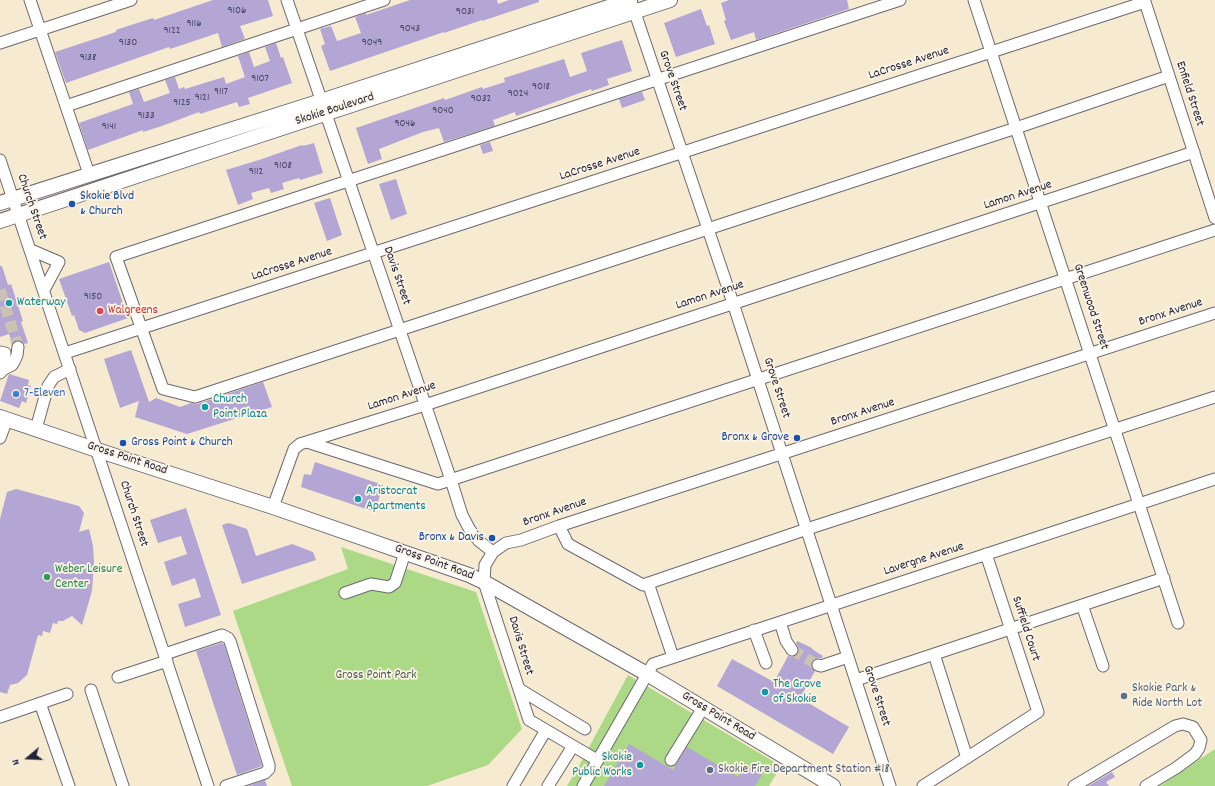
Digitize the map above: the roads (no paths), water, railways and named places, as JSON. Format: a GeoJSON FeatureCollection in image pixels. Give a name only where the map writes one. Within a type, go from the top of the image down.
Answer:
{"type":"FeatureCollection","features":[{"type":"Feature","properties":{"kind":"main road","name":"Skokie Boulevard"},"geometry":{"type":"LineString","coordinates":[[0,221],[323,107],[632,4],[670,0]]}},
{"type":"Feature","properties":{"kind":"main road","name":"Skokie Boulevard"},"geometry":{"type":"LineString","coordinates":[[7,201],[89,174],[323,107]]}},
{"type":"Feature","properties":{"kind":"main road","name":"Gross Point Road"},"geometry":{"type":"LineString","coordinates":[[3,418],[273,507],[469,575],[647,674],[833,786]]}},
{"type":"Feature","properties":{"kind":"street"},"geometry":{"type":"LineString","coordinates":[[30,0],[89,174]]}},
{"type":"Feature","properties":{"kind":"street"},"geometry":{"type":"LineString","coordinates":[[0,43],[131,0]]}},
{"type":"Feature","properties":{"kind":"street","name":"Davis Street"},"geometry":{"type":"LineString","coordinates":[[287,0],[462,516],[479,541],[494,552]]}},
{"type":"Feature","properties":{"kind":"street"},"geometry":{"type":"LineString","coordinates":[[66,106],[384,0]]}},
{"type":"Feature","properties":{"kind":"street"},"geometry":{"type":"LineString","coordinates":[[900,0],[116,257],[163,389],[195,397],[1016,128],[1169,76]]}},
{"type":"Feature","properties":{"kind":"street","name":"Greenwood Street"},"geometry":{"type":"LineString","coordinates":[[974,0],[1178,623]]}},
{"type":"Feature","properties":{"kind":"street","name":"LaCrosse Avenue"},"geometry":{"type":"LineString","coordinates":[[65,353],[992,52],[1140,2]]}},
{"type":"Feature","properties":{"kind":"street","name":"Enfield Street"},"geometry":{"type":"LineString","coordinates":[[1140,2],[1169,76],[1215,218]]}},
{"type":"Feature","properties":{"kind":"street","name":"Grove Street"},"geometry":{"type":"LineString","coordinates":[[632,4],[733,304],[890,786]]}},
{"type":"Feature","properties":{"kind":"street","name":"Lamon Avenue"},"geometry":{"type":"LineString","coordinates":[[273,507],[294,449],[300,444],[425,405],[1194,152]]}},
{"type":"Feature","properties":{"kind":"street","name":"Church Street"},"geometry":{"type":"LineString","coordinates":[[0,160],[7,201],[19,215],[208,786]]}},
{"type":"Feature","properties":{"kind":"street"},"geometry":{"type":"LineString","coordinates":[[307,442],[438,484],[1215,230]]}},
{"type":"Feature","properties":{"kind":"street"},"geometry":{"type":"LineString","coordinates":[[31,250],[59,262],[44,290]]}},
{"type":"Feature","properties":{"kind":"street","name":"Bronx Avenue"},"geometry":{"type":"LineString","coordinates":[[494,552],[506,543],[521,540],[559,526],[1215,313]]}},
{"type":"Feature","properties":{"kind":"street"},"geometry":{"type":"LineString","coordinates":[[1,364],[12,365],[17,355],[18,348]]}},
{"type":"Feature","properties":{"kind":"street"},"geometry":{"type":"LineString","coordinates":[[36,429],[48,386],[54,377],[70,369]]}},
{"type":"Feature","properties":{"kind":"street"},"geometry":{"type":"LineString","coordinates":[[559,526],[568,544],[643,585],[807,529],[1115,428],[1215,397]]}},
{"type":"Feature","properties":{"kind":"street"},"geometry":{"type":"LineString","coordinates":[[0,438],[3,418]]}},
{"type":"Feature","properties":{"kind":"street","name":"Lavergne Avenue"},"geometry":{"type":"LineString","coordinates":[[582,786],[653,664],[831,604],[1215,479]]}},
{"type":"Feature","properties":{"kind":"street","name":"Bronx Avenue"},"geometry":{"type":"LineString","coordinates":[[484,582],[499,557],[521,540]]}},
{"type":"Feature","properties":{"kind":"street"},"geometry":{"type":"LineString","coordinates":[[484,582],[485,565],[494,552]]}},
{"type":"Feature","properties":{"kind":"street"},"geometry":{"type":"LineString","coordinates":[[345,593],[371,584],[389,587],[395,583],[405,553]]}},
{"type":"Feature","properties":{"kind":"street","name":"Suffield Court"},"geometry":{"type":"LineString","coordinates":[[968,758],[1038,712],[986,554]]}},
{"type":"Feature","properties":{"kind":"street"},"geometry":{"type":"LineString","coordinates":[[856,680],[1164,578]]}},
{"type":"Feature","properties":{"kind":"street","name":"Davis Street"},"geometry":{"type":"LineString","coordinates":[[484,582],[529,720],[546,730]]}},
{"type":"Feature","properties":{"kind":"street"},"geometry":{"type":"LineString","coordinates":[[648,583],[673,657]]}},
{"type":"Feature","properties":{"kind":"street"},"geometry":{"type":"LineString","coordinates":[[1082,605],[1103,666]]}},
{"type":"Feature","properties":{"kind":"street"},"geometry":{"type":"LineString","coordinates":[[780,622],[786,641],[792,650]]}},
{"type":"Feature","properties":{"kind":"street"},"geometry":{"type":"LineString","coordinates":[[754,630],[766,663]]}},
{"type":"Feature","properties":{"kind":"street"},"geometry":{"type":"LineString","coordinates":[[118,676],[222,635],[228,638],[269,769],[265,773],[226,786]]}},
{"type":"Feature","properties":{"kind":"street"},"geometry":{"type":"LineString","coordinates":[[923,786],[968,758],[934,654]]}},
{"type":"Feature","properties":{"kind":"street"},"geometry":{"type":"LineString","coordinates":[[818,665],[821,666],[848,657]]}},
{"type":"Feature","properties":{"kind":"street"},"geometry":{"type":"LineString","coordinates":[[519,689],[585,728]]}},
{"type":"Feature","properties":{"kind":"street"},"geometry":{"type":"LineString","coordinates":[[91,690],[123,786]]}},
{"type":"Feature","properties":{"kind":"street"},"geometry":{"type":"LineString","coordinates":[[0,717],[66,694]]}},
{"type":"Feature","properties":{"kind":"street"},"geometry":{"type":"LineString","coordinates":[[40,703],[69,786]]}},
{"type":"Feature","properties":{"kind":"street"},"geometry":{"type":"LineString","coordinates":[[671,760],[703,708]]}},
{"type":"Feature","properties":{"kind":"street"},"geometry":{"type":"LineString","coordinates":[[1074,786],[1175,726],[1183,724],[1193,727],[1201,740],[1199,748],[1195,754],[1176,768],[1146,786]]}},
{"type":"Feature","properties":{"kind":"street"},"geometry":{"type":"LineString","coordinates":[[513,786],[546,730],[597,760]]}},
{"type":"Feature","properties":{"kind":"street"},"geometry":{"type":"LineString","coordinates":[[548,786],[573,746]]}},
{"type":"Feature","properties":{"kind":"tunnel"},"geometry":{"type":"LineString","coordinates":[[0,290],[18,347]]}},
{"type":"Feature","properties":{"kind":"tunnel"},"geometry":{"type":"LineString","coordinates":[[792,650],[818,665]]}},
{"type":"Feature","properties":{"kind":"place","name":"Skokie Blvd & Church"},"geometry":{"type":"Point","coordinates":[72,204]}},
{"type":"Feature","properties":{"kind":"place","name":"Waterway"},"geometry":{"type":"Point","coordinates":[9,303]}},
{"type":"Feature","properties":{"kind":"place","name":"Walgreens"},"geometry":{"type":"Point","coordinates":[100,311]}},
{"type":"Feature","properties":{"kind":"place","name":"7-Eleven"},"geometry":{"type":"Point","coordinates":[16,394]}},
{"type":"Feature","properties":{"kind":"place","name":"Church Point Plaza"},"geometry":{"type":"Point","coordinates":[205,407]}},
{"type":"Feature","properties":{"kind":"place","name":"Bronx & Grove"},"geometry":{"type":"Point","coordinates":[797,438]}},
{"type":"Feature","properties":{"kind":"place","name":"Gross Point & Church"},"geometry":{"type":"Point","coordinates":[123,443]}},
{"type":"Feature","properties":{"kind":"place","name":"Aristocrat Apartments"},"geometry":{"type":"Point","coordinates":[358,499]}},
{"type":"Feature","properties":{"kind":"place","name":"Bronx & Davis"},"geometry":{"type":"Point","coordinates":[492,538]}},
{"type":"Feature","properties":{"kind":"place","name":"Weber Leisure Center"},"geometry":{"type":"Point","coordinates":[47,577]}},
{"type":"Feature","properties":{"kind":"place","name":"The Grove of Skokie"},"geometry":{"type":"Point","coordinates":[765,692]}},
{"type":"Feature","properties":{"kind":"place","name":"Skokie Park & Ride North Lot"},"geometry":{"type":"Point","coordinates":[1124,696]}},
{"type":"Feature","properties":{"kind":"place","name":"Skokie Public Works"},"geometry":{"type":"Point","coordinates":[640,765]}},
{"type":"Feature","properties":{"kind":"place","name":"Skokie Fire Department Station #18"},"geometry":{"type":"Point","coordinates":[710,770]}},
{"type":"Feature","properties":{"kind":"park label","name":"Gross Point Park"},"geometry":{"type":"Point","coordinates":[376,676]}}]}
